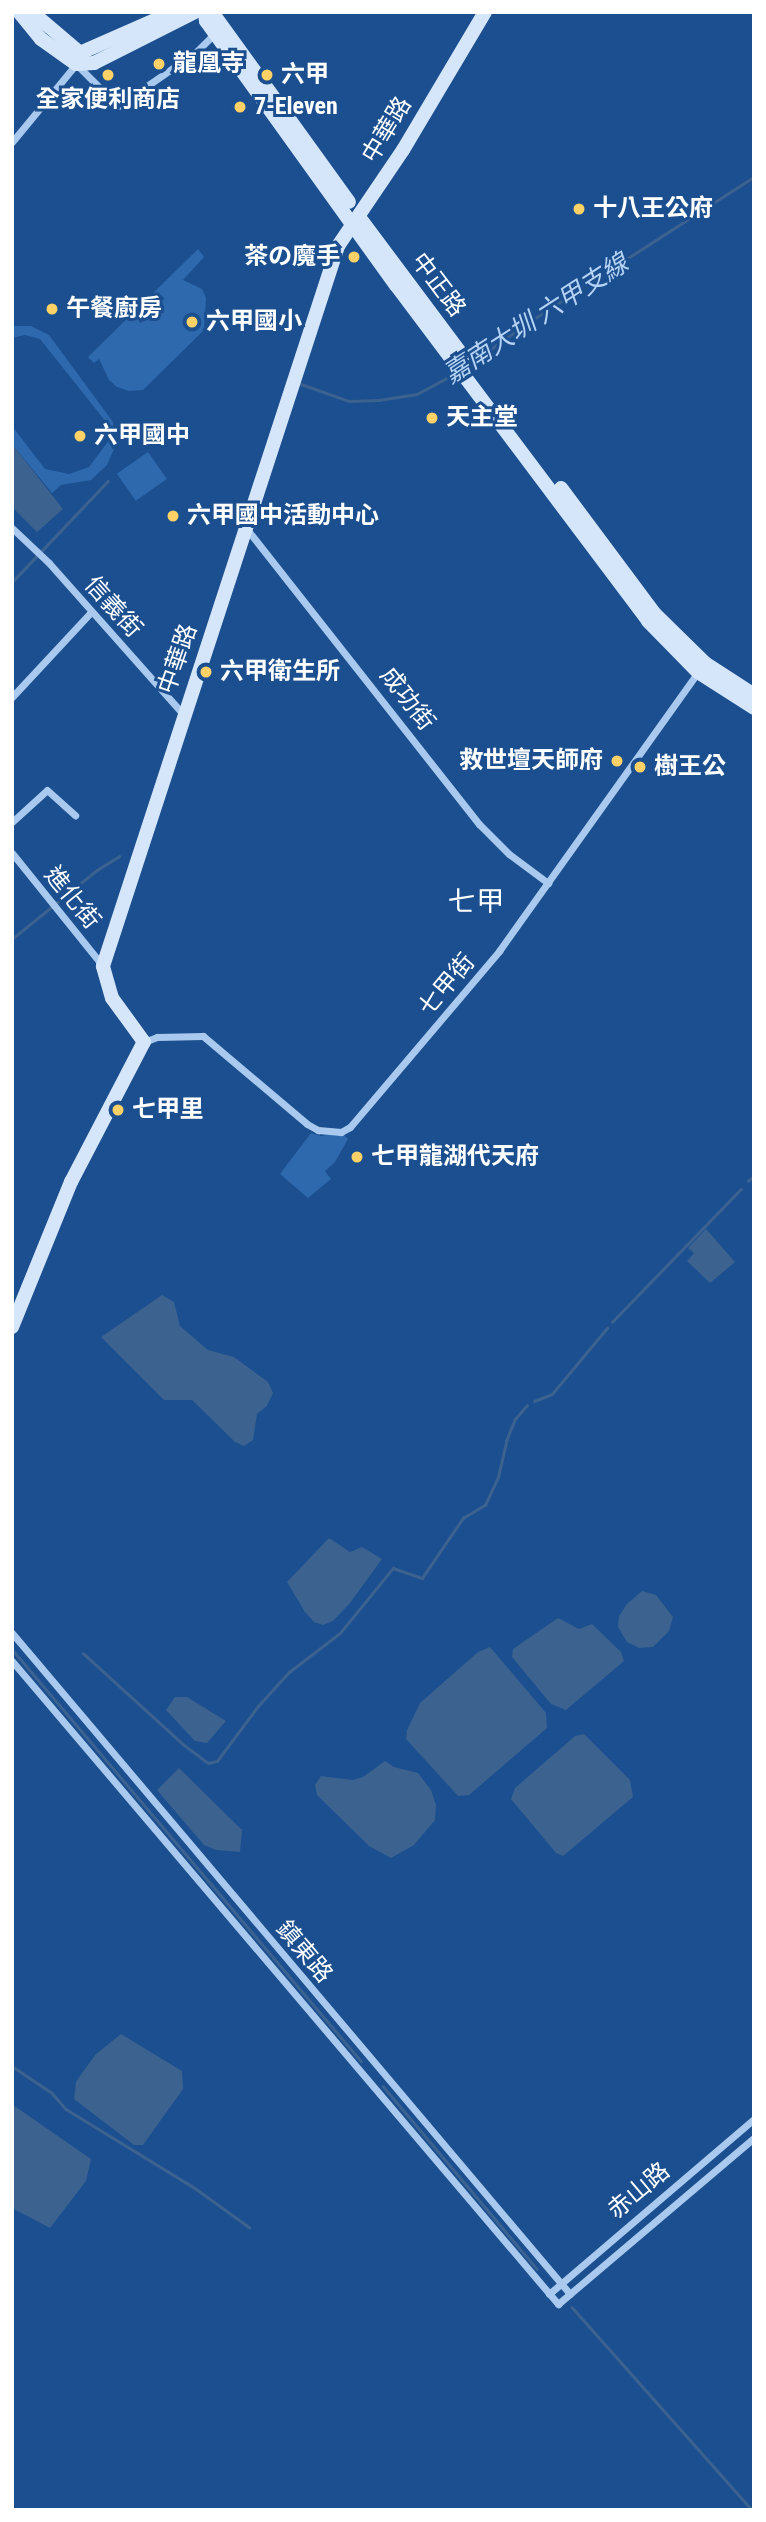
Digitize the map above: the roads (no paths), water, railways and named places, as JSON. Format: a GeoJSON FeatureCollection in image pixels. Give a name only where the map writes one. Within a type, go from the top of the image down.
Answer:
{"type":"FeatureCollection","features":[{"type":"Feature","properties":{"kind":"main road"},"geometry":{"type":"LineString","coordinates":[[19,12],[41,39],[94,63],[195,12]]}},
{"type":"Feature","properties":{"kind":"main road"},"geometry":{"type":"LineString","coordinates":[[32,12],[78,58]]}},
{"type":"Feature","properties":{"kind":"main road"},"geometry":{"type":"LineString","coordinates":[[78,58],[173,12]]}},
{"type":"Feature","properties":{"kind":"main road","name":"中正路"},"geometry":{"type":"LineString","coordinates":[[205,12],[216,33],[655,614],[701,668],[754,708]]}},
{"type":"Feature","properties":{"kind":"main road","name":"中正路"},"geometry":{"type":"LineString","coordinates":[[212,12],[357,221]]}},
{"type":"Feature","properties":{"kind":"main road","name":"中華路"},"geometry":{"type":"LineString","coordinates":[[103,966],[183,714],[338,246],[357,221],[485,12]]}},
{"type":"Feature","properties":{"kind":"main road","name":"中正路"},"geometry":{"type":"LineString","coordinates":[[701,668],[754,695]]}},
{"type":"Feature","properties":{"kind":"main road"},"geometry":{"type":"LineString","coordinates":[[12,1327],[71,1182],[144,1042],[130,1027],[112,998],[103,966]]}},
{"type":"Feature","properties":{"kind":"street"},"geometry":{"type":"LineString","coordinates":[[12,142],[78,58],[118,106],[174,68],[216,33]]}},
{"type":"Feature","properties":{"kind":"street","name":"成功街"},"geometry":{"type":"LineString","coordinates":[[245,527],[479,824],[509,854],[548,883]]}},
{"type":"Feature","properties":{"kind":"street","name":"信義街"},"geometry":{"type":"LineString","coordinates":[[12,528],[49,563],[183,714]]}},
{"type":"Feature","properties":{"kind":"street"},"geometry":{"type":"LineString","coordinates":[[12,697],[91,612]]}},
{"type":"Feature","properties":{"kind":"street","name":"七甲街"},"geometry":{"type":"LineString","coordinates":[[144,1042],[157,1037],[203,1036],[307,1124],[318,1130],[341,1132],[384,1089],[472,985],[701,668]]}},
{"type":"Feature","properties":{"kind":"street"},"geometry":{"type":"LineString","coordinates":[[12,822],[47,790],[75,815]]}},
{"type":"Feature","properties":{"kind":"street","name":"進化街"},"geometry":{"type":"LineString","coordinates":[[12,853],[103,966]]}},
{"type":"Feature","properties":{"kind":"street","name":"鎮東路"},"geometry":{"type":"LineString","coordinates":[[12,1633],[569,2294]]}},
{"type":"Feature","properties":{"kind":"street","name":"鎮東路"},"geometry":{"type":"LineString","coordinates":[[12,1661],[558,2304]]}},
{"type":"Feature","properties":{"kind":"street","name":"赤山路"},"geometry":{"type":"LineString","coordinates":[[549,2294],[754,2119]]}},
{"type":"Feature","properties":{"kind":"street","name":"赤山路"},"geometry":{"type":"LineString","coordinates":[[558,2304],[754,2138]]}},
{"type":"Feature","properties":{"kind":"waterway","name":"嘉南大圳 六甲支線"},"geometry":{"type":"LineString","coordinates":[[465,368],[524,325],[754,177]]}},
{"type":"Feature","properties":{"kind":"waterway","name":"嘉南大圳 六甲支線"},"geometry":{"type":"LineString","coordinates":[[301,384],[349,401],[379,400],[417,394],[456,373]]}},
{"type":"Feature","properties":{"kind":"waterway","name":"嘉南大圳 六甲支線"},"geometry":{"type":"LineString","coordinates":[[12,582],[108,481]]}},
{"type":"Feature","properties":{"kind":"waterway"},"geometry":{"type":"LineString","coordinates":[[12,939],[97,870],[119,856]]}},
{"type":"Feature","properties":{"kind":"waterway"},"geometry":{"type":"LineString","coordinates":[[748,1181],[754,1176]]}},
{"type":"Feature","properties":{"kind":"waterway"},"geometry":{"type":"LineString","coordinates":[[612,1322],[741,1189]]}},
{"type":"Feature","properties":{"kind":"waterway"},"geometry":{"type":"LineString","coordinates":[[534,1401],[552,1394],[607,1328]]}},
{"type":"Feature","properties":{"kind":"waterway"},"geometry":{"type":"LineString","coordinates":[[83,1653],[183,1744],[208,1763],[217,1761],[258,1706],[289,1672],[340,1633],[393,1568],[422,1578],[463,1518],[485,1505],[498,1477],[506,1441],[515,1419],[527,1405]]}},
{"type":"Feature","properties":{"kind":"waterway"},"geometry":{"type":"LineString","coordinates":[[12,1649],[361,2061]]}},
{"type":"Feature","properties":{"kind":"waterway"},"geometry":{"type":"LineString","coordinates":[[12,2066],[52,2093],[66,2109],[195,2188],[249,2227]]}},
{"type":"Feature","properties":{"kind":"waterway"},"geometry":{"type":"LineString","coordinates":[[383,2086],[537,2269]]}},
{"type":"Feature","properties":{"kind":"waterway"},"geometry":{"type":"LineString","coordinates":[[572,2307],[752,2510]]}},
{"type":"Feature","properties":{"kind":"place","name":"龍凰寺"},"geometry":{"type":"Point","coordinates":[159,64]}},
{"type":"Feature","properties":{"kind":"place","name":"全家便利商店"},"geometry":{"type":"Point","coordinates":[108,75]}},
{"type":"Feature","properties":{"kind":"place","name":"六甲"},"geometry":{"type":"Point","coordinates":[267,75]}},
{"type":"Feature","properties":{"kind":"place","name":"7-Eleven"},"geometry":{"type":"Point","coordinates":[240,107]}},
{"type":"Feature","properties":{"kind":"place","name":"十八王公府"},"geometry":{"type":"Point","coordinates":[579,209]}},
{"type":"Feature","properties":{"kind":"place","name":"茶の魔手"},"geometry":{"type":"Point","coordinates":[354,257]}},
{"type":"Feature","properties":{"kind":"place","name":"午餐廚房"},"geometry":{"type":"Point","coordinates":[52,309]}},
{"type":"Feature","properties":{"kind":"place","name":"六甲國小"},"geometry":{"type":"Point","coordinates":[192,322]}},
{"type":"Feature","properties":{"kind":"place","name":"天主堂"},"geometry":{"type":"Point","coordinates":[432,418]}},
{"type":"Feature","properties":{"kind":"place","name":"六甲國中"},"geometry":{"type":"Point","coordinates":[80,436]}},
{"type":"Feature","properties":{"kind":"place","name":"六甲國中活動中心"},"geometry":{"type":"Point","coordinates":[173,516]}},
{"type":"Feature","properties":{"kind":"place","name":"六甲衛生所"},"geometry":{"type":"Point","coordinates":[206,672]}},
{"type":"Feature","properties":{"kind":"place","name":"救世壇天師府"},"geometry":{"type":"Point","coordinates":[617,761]}},
{"type":"Feature","properties":{"kind":"place","name":"樹王公"},"geometry":{"type":"Point","coordinates":[640,767]}},
{"type":"Feature","properties":{"kind":"place","name":"七甲里"},"geometry":{"type":"Point","coordinates":[118,1110]}},
{"type":"Feature","properties":{"kind":"place","name":"七甲龍湖代天府"},"geometry":{"type":"Point","coordinates":[357,1157]}},
{"type":"Feature","properties":{"kind":"district","name":"七甲"},"geometry":{"type":"Point","coordinates":[476,902]}}]}
